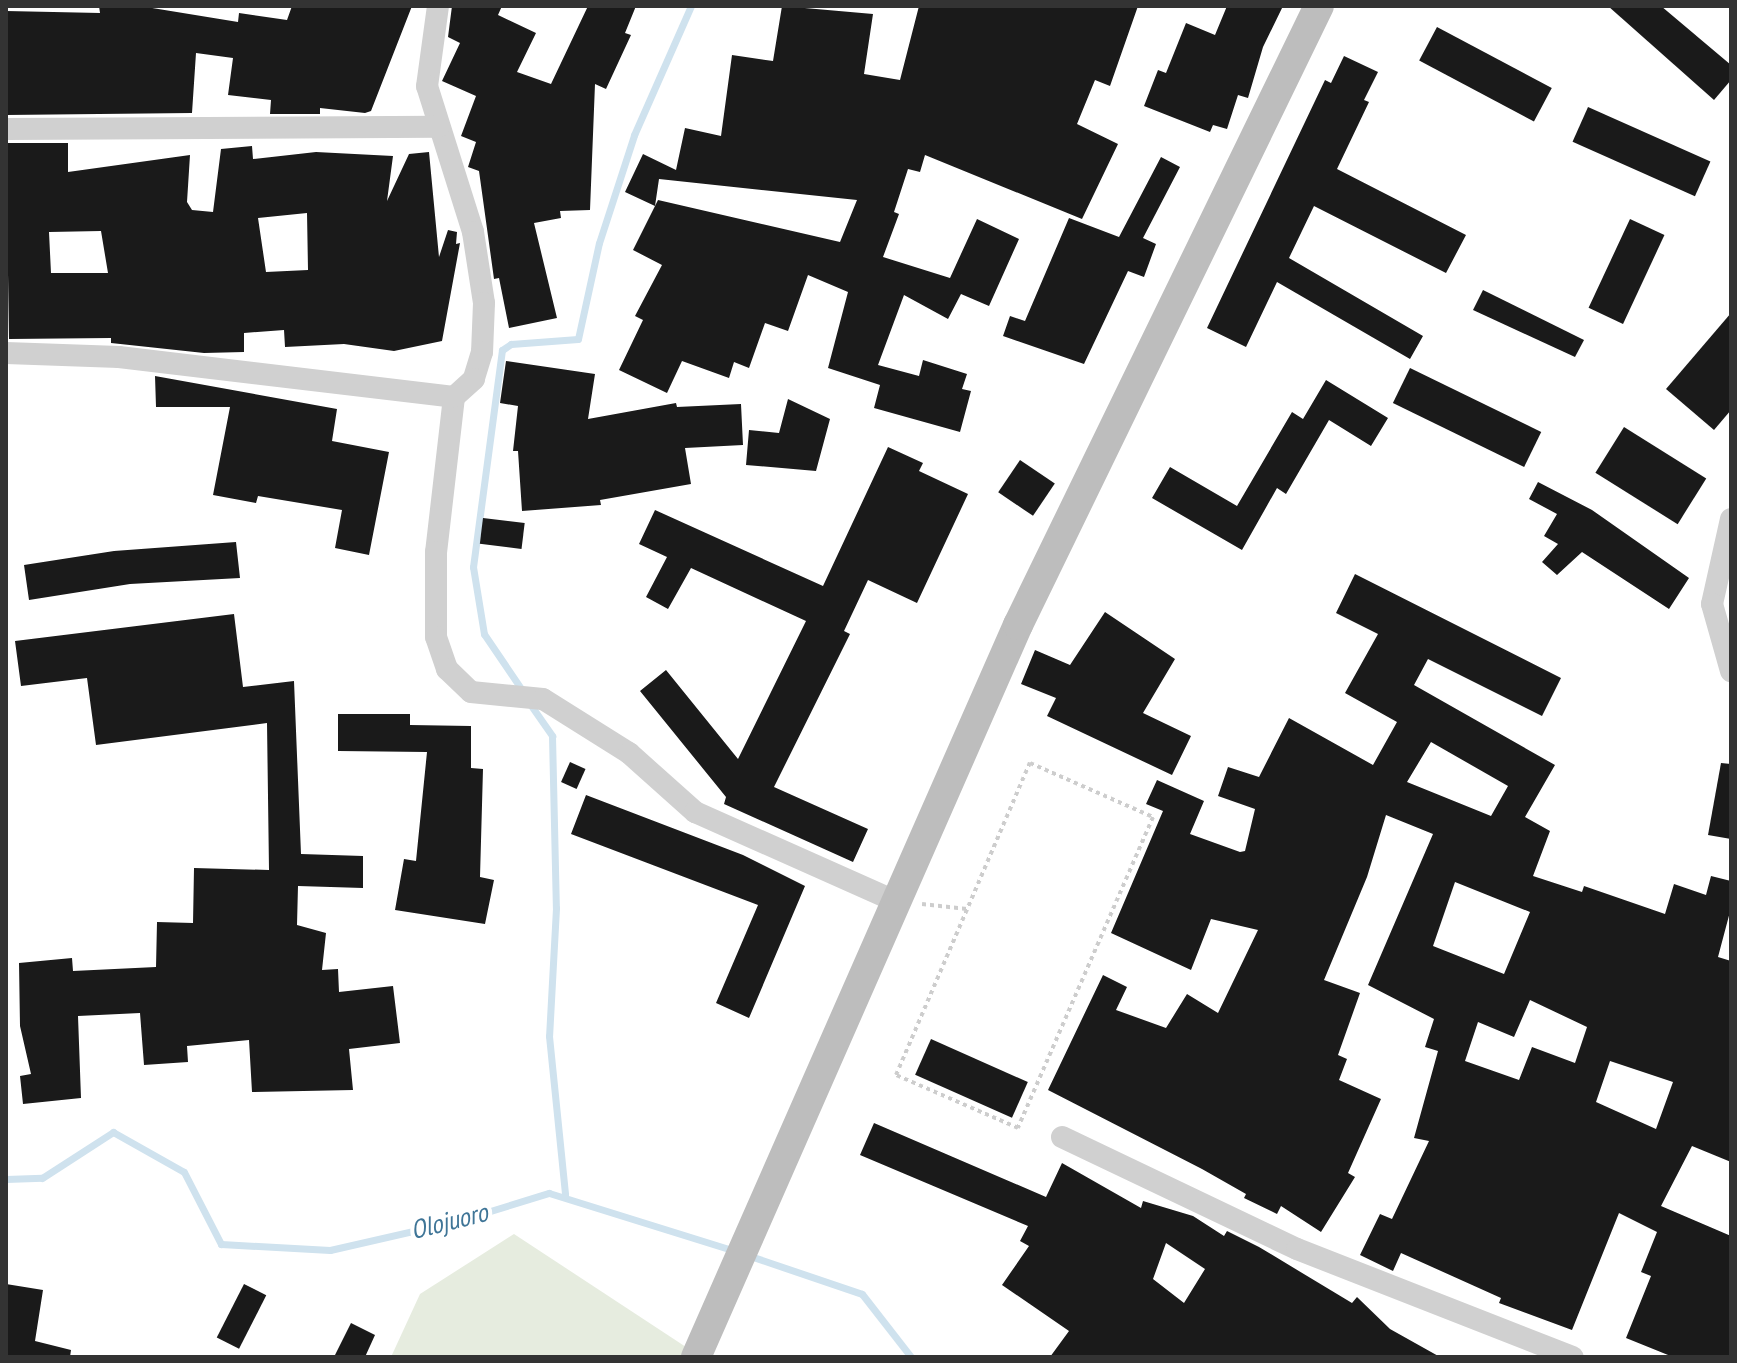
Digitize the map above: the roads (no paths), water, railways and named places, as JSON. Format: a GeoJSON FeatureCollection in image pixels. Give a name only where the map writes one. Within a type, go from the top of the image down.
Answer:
{"type":"FeatureCollection","features":[{"type":"Feature","properties":{"kind":"street"},"geometry":{"type":"LineString","coordinates":[[438,6],[427,86],[473,232],[484,303],[482,352],[474,379],[454,397],[436,552],[436,637],[447,669],[471,692],[543,699],[629,753],[695,812],[893,900]]}},
{"type":"Feature","properties":{"kind":"street"},"geometry":{"type":"LineString","coordinates":[[696,1357],[741,1246],[893,900],[1018,625],[1319,6]]}},
{"type":"Feature","properties":{"kind":"street"},"geometry":{"type":"LineString","coordinates":[[6,129],[438,127]]}},
{"type":"Feature","properties":{"kind":"street"},"geometry":{"type":"LineString","coordinates":[[6,353],[119,357],[454,397]]}},
{"type":"Feature","properties":{"kind":"street"},"geometry":{"type":"LineString","coordinates":[[1731,519],[1712,604],[1731,671]]}},
{"type":"Feature","properties":{"kind":"street"},"geometry":{"type":"LineString","coordinates":[[1062,1137],[1297,1249],[1573,1357]]}},
{"type":"Feature","properties":{"kind":"waterway"},"geometry":{"type":"LineString","coordinates":[[524,693],[484,634],[473,567],[502,350],[511,344],[578,339],[599,243],[634,135],[691,6]]}},
{"type":"Feature","properties":{"kind":"waterway"},"geometry":{"type":"LineString","coordinates":[[530,704],[552,736],[556,908],[549,1036],[565,1194]]}},
{"type":"Feature","properties":{"kind":"waterway","name":"Olojuoro"},"geometry":{"type":"LineString","coordinates":[[6,1179],[42,1178],[113,1132],[184,1172],[221,1244],[330,1250],[461,1220],[549,1193],[735,1251]]}},
{"type":"Feature","properties":{"kind":"waterway","name":"Olojuoro"},"geometry":{"type":"LineString","coordinates":[[750,1256],[862,1294],[911,1357]]}}]}
